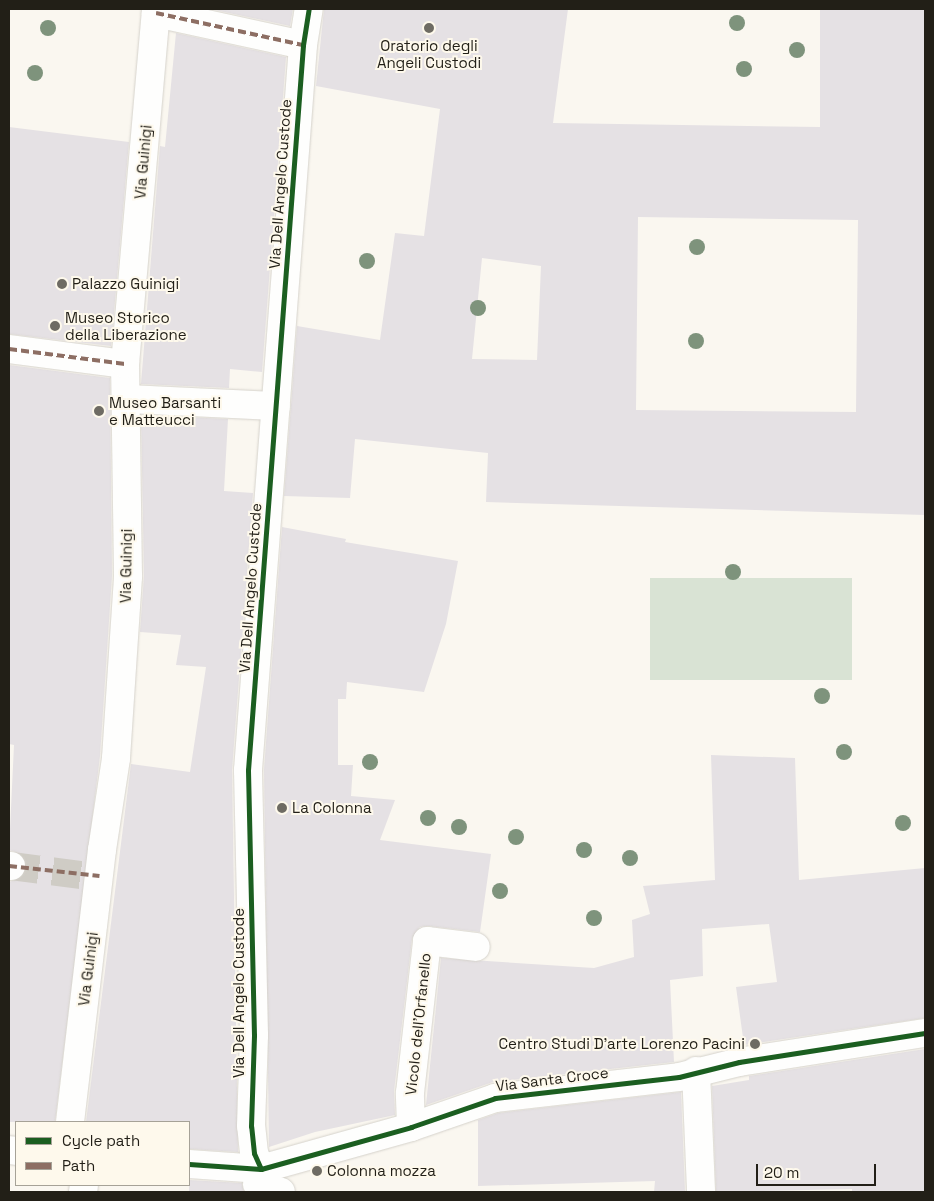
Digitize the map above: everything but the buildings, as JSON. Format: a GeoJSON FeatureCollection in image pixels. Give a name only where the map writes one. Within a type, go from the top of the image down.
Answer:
{"type":"FeatureCollection","features":[{"type":"Feature","properties":{"kind":"street","name":"Via Dell Angelo Custode"},"geometry":{"type":"LineString","coordinates":[[264,1184],[254,1152],[252,1126],[254,1035],[248,770],[302,45],[309,9]]}},
{"type":"Feature","properties":{"kind":"street"},"geometry":{"type":"LineString","coordinates":[[156,11],[302,45]]}},
{"type":"Feature","properties":{"kind":"street","name":"Via Guinigi"},"geometry":{"type":"LineString","coordinates":[[70,1121],[94,876],[116,758],[128,576],[127,399],[125,364],[156,11]]}},
{"type":"Feature","properties":{"kind":"street"},"geometry":{"type":"LineString","coordinates":[[9,349],[125,364]]}},
{"type":"Feature","properties":{"kind":"street"},"geometry":{"type":"LineString","coordinates":[[127,399],[276,406]]}},
{"type":"Feature","properties":{"kind":"street","name":"Vicolo dell'Orfanello"},"geometry":{"type":"LineString","coordinates":[[410,1127],[410,1093],[427,941],[476,947]]}},
{"type":"Feature","properties":{"kind":"street","name":"Via Santa Croce"},"geometry":{"type":"LineString","coordinates":[[190,1164],[264,1184],[410,1127],[495,1098],[679,1077],[696,1071],[925,1033]]}},
{"type":"Feature","properties":{"kind":"street"},"geometry":{"type":"LineString","coordinates":[[696,1071],[700,1192]]}},
{"type":"Feature","properties":{"kind":"green space"},"geometry":{"type":"Polygon","coordinates":[[[650,578],[852,578],[852,680],[650,680],[650,578]]]}},
{"type":"Feature","properties":{"kind":"tunnel"},"geometry":{"type":"LineString","coordinates":[[11,866],[89,876]]}},
{"type":"Feature","properties":{"kind":"marked path"},"geometry":{"type":"LineString","coordinates":[[156,13],[303,45]]}},
{"type":"Feature","properties":{"kind":"marked path"},"geometry":{"type":"LineString","coordinates":[[9,349],[125,364]]}},
{"type":"Feature","properties":{"kind":"marked path"},"geometry":{"type":"LineString","coordinates":[[9,866],[99,876]]}},
{"type":"Feature","properties":{"kind":"cycle path"},"geometry":{"type":"LineString","coordinates":[[261,1169],[254,1153],[251,1126],[254,1035],[248,770],[303,45],[309,9]]}},
{"type":"Feature","properties":{"kind":"cycle path"},"geometry":{"type":"LineString","coordinates":[[190,1164],[261,1169],[411,1127],[495,1098],[679,1077],[739,1062],[925,1033]]}},
{"type":"Feature","properties":{"kind":"place","name":"Oratorio degli Angeli Custodi"},"geometry":{"type":"Point","coordinates":[429,28]}},
{"type":"Feature","properties":{"kind":"place","name":"Palazzo Guinigi"},"geometry":{"type":"Point","coordinates":[62,284]}},
{"type":"Feature","properties":{"kind":"place","name":"Museo Storico della Liberazione"},"geometry":{"type":"Point","coordinates":[55,326]}},
{"type":"Feature","properties":{"kind":"place","name":"Museo Barsanti e Matteucci"},"geometry":{"type":"Point","coordinates":[99,411]}},
{"type":"Feature","properties":{"kind":"place","name":"La Colonna"},"geometry":{"type":"Point","coordinates":[282,808]}},
{"type":"Feature","properties":{"kind":"place","name":"Centro Studi D'arte Lorenzo Pacini"},"geometry":{"type":"Point","coordinates":[755,1044]}},
{"type":"Feature","properties":{"kind":"place","name":"Colonna mozza"},"geometry":{"type":"Point","coordinates":[317,1171]}}]}
